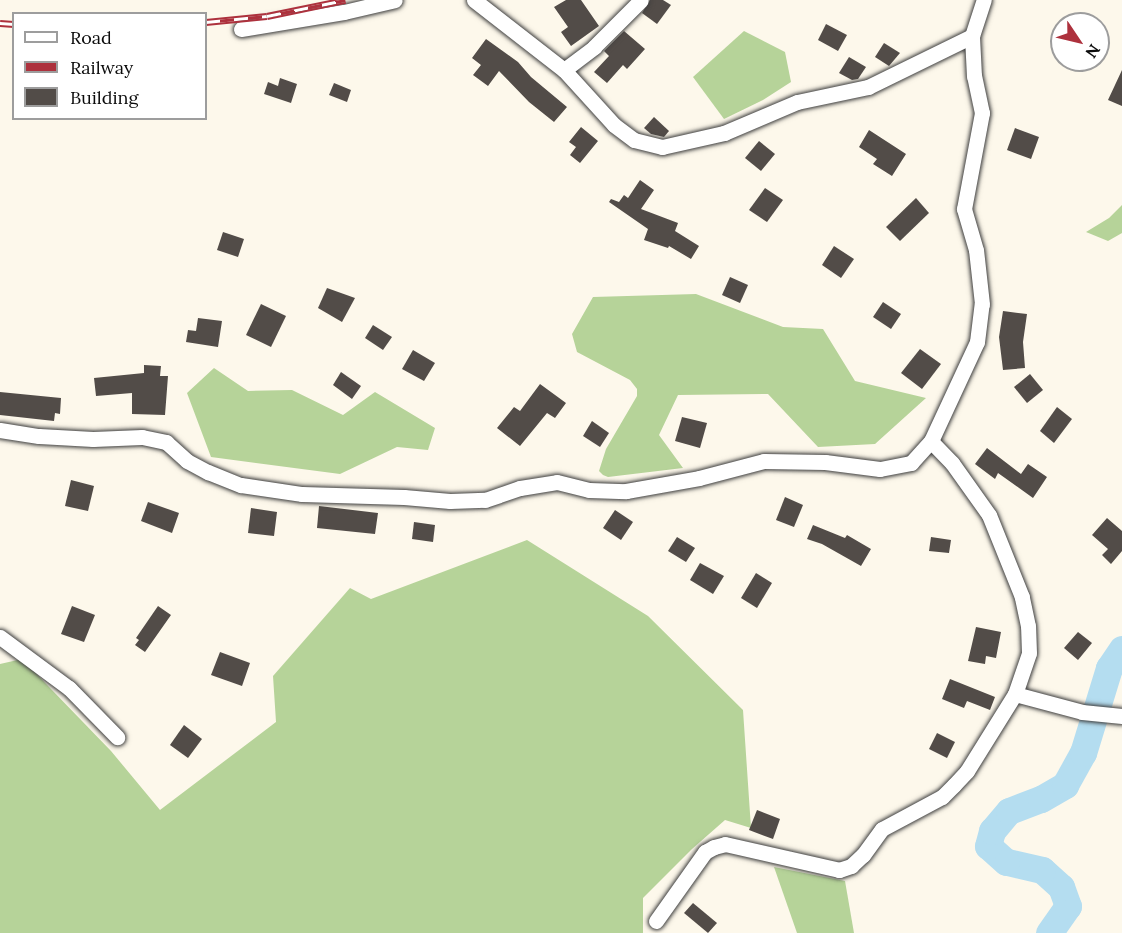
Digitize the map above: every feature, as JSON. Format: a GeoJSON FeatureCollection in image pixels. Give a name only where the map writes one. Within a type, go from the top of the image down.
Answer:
{"type":"FeatureCollection","features":[{"type":"Feature","properties":{"kind":"street"},"geometry":{"type":"LineString","coordinates":[[241,28],[344,12],[395,0]]}},
{"type":"Feature","properties":{"kind":"street"},"geometry":{"type":"LineString","coordinates":[[474,0],[564,70],[614,125],[634,140],[662,147],[724,133],[797,102],[868,87],[972,36]]}},
{"type":"Feature","properties":{"kind":"street"},"geometry":{"type":"LineString","coordinates":[[564,70],[594,47],[641,0]]}},
{"type":"Feature","properties":{"kind":"street"},"geometry":{"type":"LineString","coordinates":[[0,430],[39,436],[93,439],[142,437],[166,442],[187,461],[233,482],[302,494],[393,496],[450,501],[485,500],[520,488],[557,482],[589,490],[626,491],[699,478],[765,461],[825,462],[880,469],[895,468],[911,463],[931,441],[977,342],[982,304],[976,250],[964,208],[982,113],[974,76],[972,36],[984,0]]}},
{"type":"Feature","properties":{"kind":"street"},"geometry":{"type":"LineString","coordinates":[[656,921],[705,852],[724,844],[839,870],[851,866],[863,855],[882,829],[942,797],[954,785],[967,771],[1015,694],[1029,653],[1028,626],[1022,597],[989,515],[952,463],[931,441]]}},
{"type":"Feature","properties":{"kind":"street"},"geometry":{"type":"LineString","coordinates":[[0,637],[69,688],[117,737]]}},
{"type":"Feature","properties":{"kind":"street"},"geometry":{"type":"LineString","coordinates":[[1015,694],[1082,712],[1114,715]]}},
{"type":"Feature","properties":{"kind":"green space"},"geometry":{"type":"Polygon","coordinates":[[[744,31],[785,52],[791,82],[763,100],[724,119],[693,77],[744,31]]]}},
{"type":"Feature","properties":{"kind":"green space"},"geometry":{"type":"Polygon","coordinates":[[[1122,205],[1122,233],[1108,241],[1086,232],[1109,218],[1122,205]]]}},
{"type":"Feature","properties":{"kind":"green space"},"geometry":{"type":"Polygon","coordinates":[[[696,294],[783,327],[823,329],[855,381],[926,398],[875,444],[818,447],[768,394],[678,395],[659,435],[683,468],[608,477],[603,475],[599,471],[606,449],[637,396],[637,389],[630,380],[577,352],[572,334],[593,297],[696,294]]]}},
{"type":"Feature","properties":{"kind":"green space"},"geometry":{"type":"Polygon","coordinates":[[[214,368],[248,391],[292,390],[343,415],[375,392],[435,428],[428,450],[397,447],[340,474],[211,457],[187,393],[214,368]]]}},
{"type":"Feature","properties":{"kind":"green space"},"geometry":{"type":"Polygon","coordinates":[[[527,540],[648,616],[743,710],[751,828],[725,820],[692,849],[643,898],[643,933],[0,933],[0,664],[22,659],[111,751],[160,810],[276,722],[273,676],[350,588],[371,599],[527,540]]]}},
{"type":"Feature","properties":{"kind":"green space"},"geometry":{"type":"Polygon","coordinates":[[[774,867],[845,881],[854,933],[797,933],[774,867]]]}},
{"type":"Feature","properties":{"kind":"building"},"geometry":{"type":"Polygon","coordinates":[[[566,0],[581,0],[599,26],[571,46],[561,32],[568,27],[554,7],[566,0]]]}},
{"type":"Feature","properties":{"kind":"building"},"geometry":{"type":"Polygon","coordinates":[[[650,0],[663,0],[671,5],[657,24],[642,13],[650,0]]]}},
{"type":"Feature","properties":{"kind":"building"},"geometry":{"type":"Polygon","coordinates":[[[826,24],[847,35],[838,51],[818,40],[826,24]]]}},
{"type":"Feature","properties":{"kind":"building"},"geometry":{"type":"Polygon","coordinates":[[[624,31],[645,49],[627,69],[623,65],[607,83],[594,72],[609,56],[604,51],[624,31]]]}},
{"type":"Feature","properties":{"kind":"building"},"geometry":{"type":"Polygon","coordinates":[[[486,39],[518,62],[531,77],[567,107],[554,122],[529,102],[499,71],[488,86],[473,75],[481,65],[472,58],[486,39]]]}},
{"type":"Feature","properties":{"kind":"building"},"geometry":{"type":"Polygon","coordinates":[[[884,43],[900,53],[889,66],[875,57],[884,43]]]}},
{"type":"Feature","properties":{"kind":"building"},"geometry":{"type":"Polygon","coordinates":[[[849,57],[866,67],[858,79],[852,80],[839,73],[849,57]]]}},
{"type":"Feature","properties":{"kind":"building"},"geometry":{"type":"Polygon","coordinates":[[[1122,70],[1122,106],[1108,100],[1122,70]]]}},
{"type":"Feature","properties":{"kind":"building"},"geometry":{"type":"Polygon","coordinates":[[[280,78],[297,84],[291,103],[264,94],[268,82],[278,86],[280,78]]]}},
{"type":"Feature","properties":{"kind":"building"},"geometry":{"type":"Polygon","coordinates":[[[334,83],[351,90],[347,102],[329,95],[334,83]]]}},
{"type":"Feature","properties":{"kind":"building"},"geometry":{"type":"Polygon","coordinates":[[[654,117],[669,131],[664,137],[651,134],[644,128],[654,117]]]}},
{"type":"Feature","properties":{"kind":"building"},"geometry":{"type":"Polygon","coordinates":[[[581,127],[598,141],[580,163],[570,155],[576,147],[569,142],[581,127]]]}},
{"type":"Feature","properties":{"kind":"building"},"geometry":{"type":"Polygon","coordinates":[[[1015,128],[1039,137],[1031,159],[1007,150],[1015,128]]]}},
{"type":"Feature","properties":{"kind":"building"},"geometry":{"type":"Polygon","coordinates":[[[869,130],[906,154],[892,176],[873,164],[877,159],[859,147],[869,130]]]}},
{"type":"Feature","properties":{"kind":"building"},"geometry":{"type":"Polygon","coordinates":[[[759,141],[775,154],[761,171],[745,158],[759,141]]]}},
{"type":"Feature","properties":{"kind":"building"},"geometry":{"type":"Polygon","coordinates":[[[640,180],[654,190],[641,209],[678,223],[675,231],[699,246],[691,259],[669,246],[668,248],[644,240],[648,229],[609,202],[611,199],[619,202],[624,195],[628,198],[640,180]]]}},
{"type":"Feature","properties":{"kind":"building"},"geometry":{"type":"Polygon","coordinates":[[[765,188],[783,200],[767,222],[749,210],[765,188]]]}},
{"type":"Feature","properties":{"kind":"building"},"geometry":{"type":"Polygon","coordinates":[[[916,198],[929,213],[900,241],[886,227],[916,198]]]}},
{"type":"Feature","properties":{"kind":"building"},"geometry":{"type":"Polygon","coordinates":[[[223,232],[244,239],[238,257],[217,250],[223,232]]]}},
{"type":"Feature","properties":{"kind":"building"},"geometry":{"type":"Polygon","coordinates":[[[834,246],[854,259],[841,278],[822,265],[834,246]]]}},
{"type":"Feature","properties":{"kind":"building"},"geometry":{"type":"Polygon","coordinates":[[[730,277],[748,285],[740,303],[722,295],[730,277]]]}},
{"type":"Feature","properties":{"kind":"building"},"geometry":{"type":"Polygon","coordinates":[[[327,288],[355,298],[342,322],[318,308],[327,288]]]}},
{"type":"Feature","properties":{"kind":"building"},"geometry":{"type":"Polygon","coordinates":[[[883,302],[901,314],[891,329],[873,317],[883,302]]]}},
{"type":"Feature","properties":{"kind":"building"},"geometry":{"type":"Polygon","coordinates":[[[261,304],[286,316],[271,347],[246,335],[261,304]]]}},
{"type":"Feature","properties":{"kind":"building"},"geometry":{"type":"Polygon","coordinates":[[[1003,311],[1027,314],[1023,342],[1025,368],[1003,370],[999,337],[1003,311]]]}},
{"type":"Feature","properties":{"kind":"building"},"geometry":{"type":"Polygon","coordinates":[[[198,318],[222,321],[218,347],[186,342],[188,330],[196,331],[198,318]]]}},
{"type":"Feature","properties":{"kind":"building"},"geometry":{"type":"Polygon","coordinates":[[[373,325],[392,337],[383,350],[365,338],[373,325]]]}},
{"type":"Feature","properties":{"kind":"building"},"geometry":{"type":"Polygon","coordinates":[[[920,349],[941,364],[922,389],[901,373],[920,349]]]}},
{"type":"Feature","properties":{"kind":"building"},"geometry":{"type":"Polygon","coordinates":[[[413,350],[435,363],[424,381],[402,369],[413,350]]]}},
{"type":"Feature","properties":{"kind":"building"},"geometry":{"type":"Polygon","coordinates":[[[144,365],[161,366],[160,376],[168,376],[165,415],[132,414],[132,393],[96,396],[94,378],[144,373],[144,365]]]}},
{"type":"Feature","properties":{"kind":"building"},"geometry":{"type":"Polygon","coordinates":[[[341,372],[361,386],[352,399],[333,385],[341,372]]]}},
{"type":"Feature","properties":{"kind":"building"},"geometry":{"type":"Polygon","coordinates":[[[1030,374],[1043,390],[1027,403],[1014,387],[1030,374]]]}},
{"type":"Feature","properties":{"kind":"building"},"geometry":{"type":"Polygon","coordinates":[[[540,384],[566,403],[555,418],[547,413],[520,446],[497,428],[514,407],[520,411],[540,384]]]}},
{"type":"Feature","properties":{"kind":"building"},"geometry":{"type":"Polygon","coordinates":[[[0,392],[61,398],[60,414],[55,413],[54,421],[0,415],[0,392]]]}},
{"type":"Feature","properties":{"kind":"building"},"geometry":{"type":"Polygon","coordinates":[[[1057,407],[1072,419],[1054,443],[1040,431],[1057,407]]]}},
{"type":"Feature","properties":{"kind":"building"},"geometry":{"type":"Polygon","coordinates":[[[682,417],[707,423],[700,448],[675,441],[682,417]]]}},
{"type":"Feature","properties":{"kind":"building"},"geometry":{"type":"Polygon","coordinates":[[[592,421],[609,433],[600,447],[583,436],[592,421]]]}},
{"type":"Feature","properties":{"kind":"building"},"geometry":{"type":"Polygon","coordinates":[[[987,448],[1021,474],[1028,464],[1047,477],[1033,498],[998,473],[995,479],[975,464],[987,448]]]}},
{"type":"Feature","properties":{"kind":"building"},"geometry":{"type":"Polygon","coordinates":[[[71,480],[94,486],[88,511],[65,506],[71,480]]]}},
{"type":"Feature","properties":{"kind":"building"},"geometry":{"type":"Polygon","coordinates":[[[785,497],[803,505],[794,527],[776,520],[785,497]]]}},
{"type":"Feature","properties":{"kind":"building"},"geometry":{"type":"Polygon","coordinates":[[[148,502],[179,513],[172,533],[141,521],[148,502]]]}},
{"type":"Feature","properties":{"kind":"building"},"geometry":{"type":"Polygon","coordinates":[[[319,506],[378,513],[375,534],[317,528],[319,506]]]}},
{"type":"Feature","properties":{"kind":"building"},"geometry":{"type":"Polygon","coordinates":[[[251,508],[277,512],[274,536],[248,533],[251,508]]]}},
{"type":"Feature","properties":{"kind":"building"},"geometry":{"type":"Polygon","coordinates":[[[615,510],[633,522],[621,540],[603,528],[615,510]]]}},
{"type":"Feature","properties":{"kind":"building"},"geometry":{"type":"Polygon","coordinates":[[[1107,518],[1122,531],[1122,551],[1111,564],[1102,555],[1108,549],[1092,535],[1107,518]]]}},
{"type":"Feature","properties":{"kind":"building"},"geometry":{"type":"Polygon","coordinates":[[[414,522],[435,525],[433,542],[412,539],[414,522]]]}},
{"type":"Feature","properties":{"kind":"building"},"geometry":{"type":"Polygon","coordinates":[[[813,525],[845,538],[847,535],[871,549],[861,566],[822,544],[807,539],[813,525]]]}},
{"type":"Feature","properties":{"kind":"building"},"geometry":{"type":"Polygon","coordinates":[[[677,537],[695,548],[686,562],[668,551],[677,537]]]}},
{"type":"Feature","properties":{"kind":"building"},"geometry":{"type":"Polygon","coordinates":[[[931,537],[951,540],[949,553],[929,551],[931,537]]]}},
{"type":"Feature","properties":{"kind":"building"},"geometry":{"type":"Polygon","coordinates":[[[700,563],[724,576],[713,594],[690,580],[700,563]]]}},
{"type":"Feature","properties":{"kind":"building"},"geometry":{"type":"Polygon","coordinates":[[[756,573],[772,583],[757,608],[741,598],[756,573]]]}},
{"type":"Feature","properties":{"kind":"building"},"geometry":{"type":"Polygon","coordinates":[[[72,606],[95,615],[84,642],[61,634],[72,606]]]}},
{"type":"Feature","properties":{"kind":"building"},"geometry":{"type":"Polygon","coordinates":[[[158,606],[171,615],[145,652],[135,645],[139,640],[136,638],[158,606]]]}},
{"type":"Feature","properties":{"kind":"building"},"geometry":{"type":"Polygon","coordinates":[[[976,627],[1001,632],[996,658],[986,656],[985,664],[968,661],[976,627]]]}},
{"type":"Feature","properties":{"kind":"building"},"geometry":{"type":"Polygon","coordinates":[[[1078,632],[1092,643],[1078,660],[1064,648],[1078,632]]]}},
{"type":"Feature","properties":{"kind":"building"},"geometry":{"type":"Polygon","coordinates":[[[220,652],[250,663],[242,686],[211,675],[220,652]]]}},
{"type":"Feature","properties":{"kind":"building"},"geometry":{"type":"Polygon","coordinates":[[[950,679],[995,697],[990,710],[967,701],[964,708],[942,699],[950,679]]]}},
{"type":"Feature","properties":{"kind":"building"},"geometry":{"type":"Polygon","coordinates":[[[184,725],[202,739],[188,758],[170,745],[184,725]]]}},
{"type":"Feature","properties":{"kind":"building"},"geometry":{"type":"Polygon","coordinates":[[[937,733],[955,742],[947,758],[929,749],[937,733]]]}},
{"type":"Feature","properties":{"kind":"building"},"geometry":{"type":"Polygon","coordinates":[[[757,810],[780,819],[773,839],[749,830],[757,810]]]}},
{"type":"Feature","properties":{"kind":"building"},"geometry":{"type":"Polygon","coordinates":[[[693,903],[717,923],[708,933],[684,913],[693,903]]]}},
{"type":"Feature","properties":{"kind":"waterway"},"geometry":{"type":"LineString","coordinates":[[1049,933],[1068,906],[1061,887],[1042,870],[1006,862],[988,846],[992,831],[1009,811],[1041,799],[1065,785],[1083,753],[1109,668],[1122,649]]}},
{"type":"Feature","properties":{"kind":"railway"},"geometry":{"type":"LineString","coordinates":[[207,22],[267,16],[345,0]]}},
{"type":"Feature","properties":{"kind":"railway"},"geometry":{"type":"LineString","coordinates":[[0,23],[12,24]]}}]}
